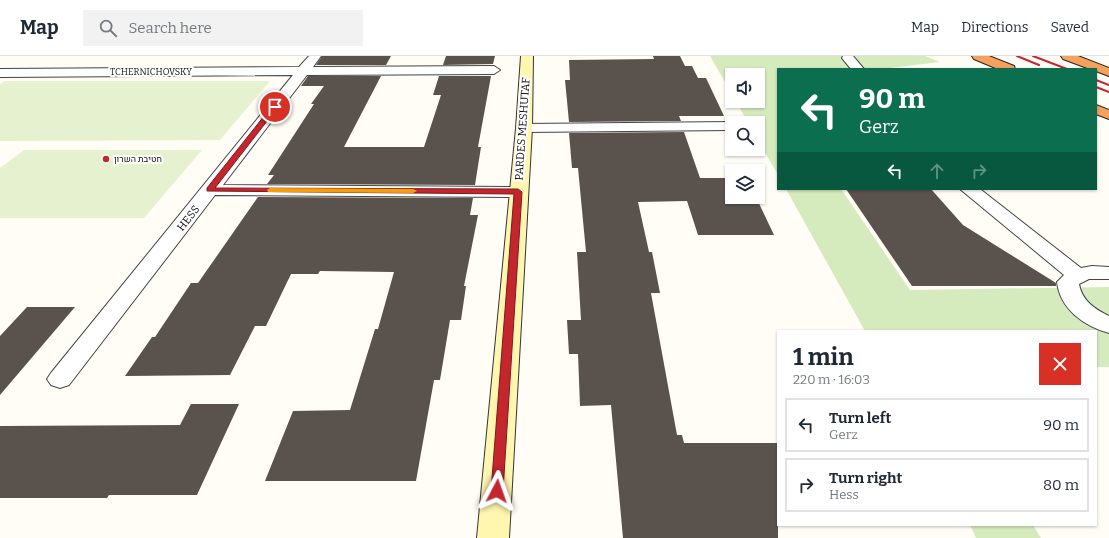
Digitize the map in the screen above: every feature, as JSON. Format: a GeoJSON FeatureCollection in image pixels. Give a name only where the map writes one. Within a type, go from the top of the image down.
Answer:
{"type":"FeatureCollection","features":[{"type":"Feature","properties":{"kind":"highway"},"geometry":{"type":"LineString","coordinates":[[978,56],[1007,68]]}},
{"type":"Feature","properties":{"kind":"highway"},"geometry":{"type":"LineString","coordinates":[[1068,56],[1109,71]]}},
{"type":"Feature","properties":{"kind":"highway"},"geometry":{"type":"LineString","coordinates":[[1097,105],[1109,110]]}},
{"type":"Feature","properties":{"kind":"highway"},"geometry":{"type":"LineString","coordinates":[[1097,108],[1109,114]]}},
{"type":"Feature","properties":{"kind":"street","name":"HESS"},"geometry":{"type":"LineString","coordinates":[[60,379],[315,56]]}},
{"type":"Feature","properties":{"kind":"street","name":"PARDES MESHUTAF"},"geometry":{"type":"LineString","coordinates":[[494,538],[518,192],[524,128],[527,56]]}},
{"type":"Feature","properties":{"kind":"street"},"geometry":{"type":"LineString","coordinates":[[848,58],[857,68]]}},
{"type":"Feature","properties":{"kind":"street","name":"TCHERNICHOVSKY"},"geometry":{"type":"LineString","coordinates":[[0,73],[494,70]]}},
{"type":"Feature","properties":{"kind":"street"},"geometry":{"type":"LineString","coordinates":[[209,190],[518,192]]}},
{"type":"Feature","properties":{"kind":"street"},"geometry":{"type":"LineString","coordinates":[[970,190],[1078,275]]}},
{"type":"Feature","properties":{"kind":"street"},"geometry":{"type":"LineString","coordinates":[[1109,273],[1089,272],[1078,275],[1068,282],[1068,291],[1074,302],[1086,313],[1109,325]]}},
{"type":"Feature","properties":{"kind":"lane"},"geometry":{"type":"LineString","coordinates":[[524,128],[725,126]]}},
{"type":"Feature","properties":{"kind":"green space"},"geometry":{"type":"Polygon","coordinates":[[[710,56],[925,56],[940,62],[889,68],[777,68],[777,173],[765,152],[765,116],[744,116],[740,108],[765,108],[765,68],[725,68],[725,82],[710,56]]]}},
{"type":"Feature","properties":{"kind":"green space"},"geometry":{"type":"Polygon","coordinates":[[[5,81],[270,81],[220,140],[0,141],[0,84],[5,81]]]}},
{"type":"Feature","properties":{"kind":"green space"},"geometry":{"type":"Polygon","coordinates":[[[24,150],[202,150],[144,218],[0,218],[0,168],[24,150]]]}},
{"type":"Feature","properties":{"kind":"green space"},"geometry":{"type":"Polygon","coordinates":[[[787,190],[842,190],[910,290],[1109,287],[1109,367],[1097,367],[1097,330],[864,330],[787,190]]]}},
{"type":"Feature","properties":{"kind":"green space"},"geometry":{"type":"Polygon","coordinates":[[[970,526],[1034,526],[1041,538],[976,538],[970,526]]]}},
{"type":"Feature","properties":{"kind":"building"},"geometry":{"type":"Polygon","coordinates":[[[322,56],[391,56],[386,65],[316,65],[322,56]]]}},
{"type":"Feature","properties":{"kind":"building"},"geometry":{"type":"Polygon","coordinates":[[[446,56],[495,56],[493,64],[443,65],[446,56]]]}},
{"type":"Feature","properties":{"kind":"building"},"geometry":{"type":"Polygon","coordinates":[[[653,56],[680,56],[685,66],[692,66],[698,78],[706,78],[724,116],[679,116],[681,121],[569,122],[565,80],[570,80],[569,60],[654,59],[653,56]]]}},
{"type":"Feature","properties":{"kind":"building"},"geometry":{"type":"Polygon","coordinates":[[[308,76],[381,76],[344,147],[424,147],[441,95],[433,95],[439,76],[491,76],[478,147],[481,147],[475,185],[267,184],[274,175],[268,175],[314,104],[311,104],[324,86],[301,86],[308,76]]]}},
{"type":"Feature","properties":{"kind":"building"},"geometry":{"type":"Polygon","coordinates":[[[684,132],[700,178],[725,178],[725,204],[759,204],[774,235],[698,235],[687,201],[638,202],[649,252],[652,252],[660,293],[651,293],[677,435],[682,435],[684,443],[777,443],[778,538],[623,538],[611,405],[580,406],[578,354],[569,354],[567,320],[581,320],[577,252],[586,252],[578,168],[572,168],[569,133],[684,132]]]}},
{"type":"Feature","properties":{"kind":"building"},"geometry":{"type":"Polygon","coordinates":[[[847,190],[932,190],[963,225],[1056,283],[1056,286],[912,286],[847,190]]]}},
{"type":"Feature","properties":{"kind":"building"},"geometry":{"type":"Polygon","coordinates":[[[258,197],[473,198],[470,215],[478,215],[464,286],[466,286],[461,320],[450,320],[440,380],[434,380],[416,481],[265,481],[293,411],[350,410],[375,329],[378,329],[394,272],[320,271],[318,274],[291,274],[266,326],[255,326],[230,375],[125,376],[152,337],[155,337],[191,283],[198,283],[258,197]]]}},
{"type":"Feature","properties":{"kind":"building"},"geometry":{"type":"Polygon","coordinates":[[[27,307],[75,307],[0,395],[0,336],[27,307]]]}},
{"type":"Feature","properties":{"kind":"building"},"geometry":{"type":"Polygon","coordinates":[[[191,404],[239,404],[197,495],[109,495],[107,498],[0,498],[0,426],[180,425],[191,404]]]}},
{"type":"Feature","properties":{"kind":"railway"},"geometry":{"type":"LineString","coordinates":[[1017,56],[1039,65]]}},
{"type":"Feature","properties":{"kind":"railway"},"geometry":{"type":"LineString","coordinates":[[1033,56],[1064,68]]}},
{"type":"Feature","properties":{"kind":"railway"},"geometry":{"type":"LineString","coordinates":[[1097,80],[1109,85]]}},
{"type":"Feature","properties":{"kind":"railway"},"geometry":{"type":"LineString","coordinates":[[1097,87],[1109,92]]}},
{"type":"Feature","properties":{"kind":"slow traffic"},"geometry":{"type":"LineString","coordinates":[[270,190],[413,191]]}},
{"type":"Feature","properties":{"kind":"place","name":"חטיבת השרון"},"geometry":{"type":"Point","coordinates":[106,159]}},
{"type":"Feature","properties":{"kind":"route"},"geometry":{"type":"LineString","coordinates":[[275,107],[209,190],[518,192],[497,491]]}}]}
